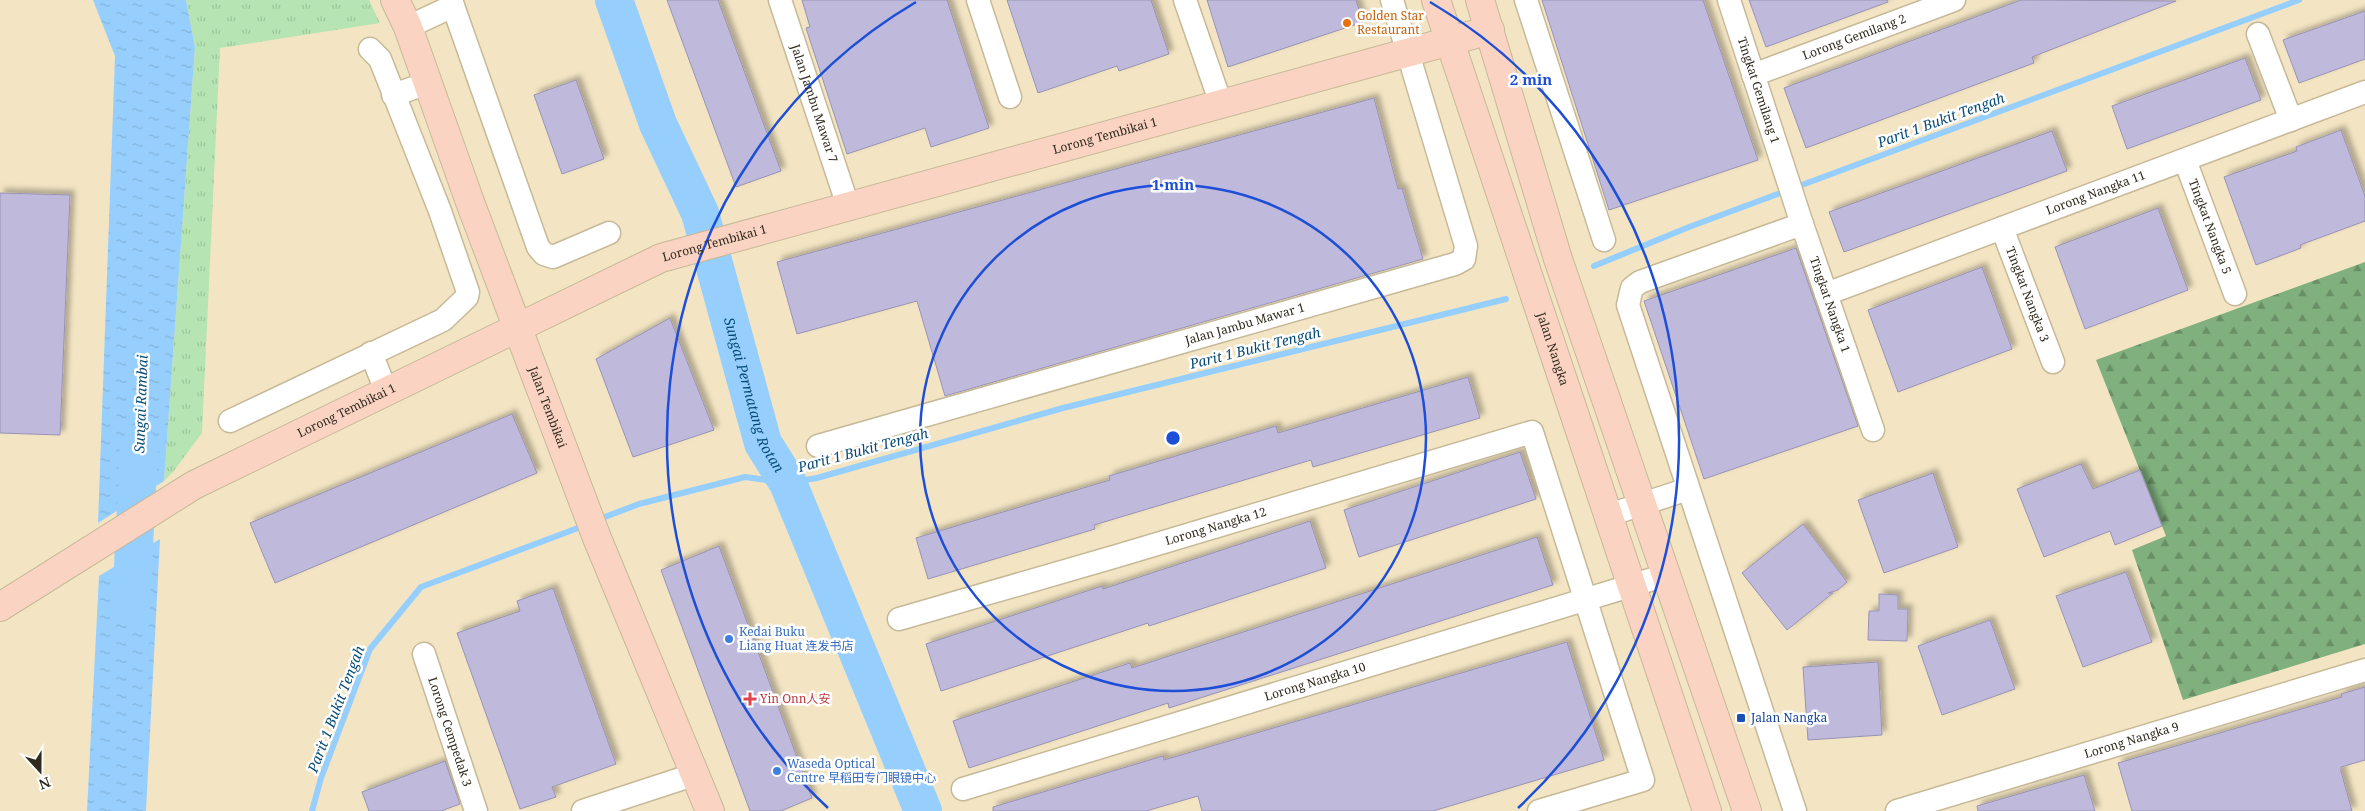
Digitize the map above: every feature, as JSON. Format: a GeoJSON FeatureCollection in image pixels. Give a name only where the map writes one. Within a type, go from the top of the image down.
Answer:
{"type":"FeatureCollection","features":[{"type":"Feature","properties":{"kind":"street","name":"Jalan Tembikai"},"geometry":{"type":"LineString","coordinates":[[395,0],[408,27],[470,202],[597,538],[710,811]]}},
{"type":"Feature","properties":{"kind":"street","name":"Jalan Jambu Mawar 7"},"geometry":{"type":"LineString","coordinates":[[780,0],[848,206]]}},
{"type":"Feature","properties":{"kind":"street"},"geometry":{"type":"LineString","coordinates":[[978,0],[1010,97]]}},
{"type":"Feature","properties":{"kind":"street"},"geometry":{"type":"LineString","coordinates":[[1185,0],[1221,104]]}},
{"type":"Feature","properties":{"kind":"street"},"geometry":{"type":"LineString","coordinates":[[1392,0],[1410,52]]}},
{"type":"Feature","properties":{"kind":"street","name":"Jalan Nangka"},"geometry":{"type":"LineString","coordinates":[[1436,0],[1706,811]]}},
{"type":"Feature","properties":{"kind":"street"},"geometry":{"type":"LineString","coordinates":[[1480,0],[1558,259],[1747,811]]}},
{"type":"Feature","properties":{"kind":"street"},"geometry":{"type":"LineString","coordinates":[[1526,0],[1604,240]]}},
{"type":"Feature","properties":{"kind":"street","name":"Tingkat Gemilang 1"},"geometry":{"type":"LineString","coordinates":[[1729,0],[1787,180]]}},
{"type":"Feature","properties":{"kind":"street","name":"Lorong Gemilang 2"},"geometry":{"type":"LineString","coordinates":[[1753,76],[1954,0]]}},
{"type":"Feature","properties":{"kind":"street"},"geometry":{"type":"LineString","coordinates":[[408,27],[452,3],[538,247],[544,254],[553,257],[609,233]]}},
{"type":"Feature","properties":{"kind":"street","name":"Lorong Tembikai 1"},"geometry":{"type":"LineString","coordinates":[[0,607],[194,485],[661,258],[1490,30]]}},
{"type":"Feature","properties":{"kind":"street"},"geometry":{"type":"LineString","coordinates":[[2258,34],[2291,120]]}},
{"type":"Feature","properties":{"kind":"street"},"geometry":{"type":"LineString","coordinates":[[230,421],[443,320],[467,297],[467,286],[440,211],[380,59],[370,49]]}},
{"type":"Feature","properties":{"kind":"street","name":"Jalan Jambu Mawar 1"},"geometry":{"type":"LineString","coordinates":[[818,446],[1455,264],[1464,259],[1466,246],[1410,52]]}},
{"type":"Feature","properties":{"kind":"street"},"geometry":{"type":"LineString","coordinates":[[393,95],[428,83]]}},
{"type":"Feature","properties":{"kind":"street","name":"Lorong Nangka 11"},"geometry":{"type":"LineString","coordinates":[[1826,294],[2291,120],[2364,95]]}},
{"type":"Feature","properties":{"kind":"street","name":"Tingkat Nangka 5"},"geometry":{"type":"LineString","coordinates":[[2185,160],[2235,294]]}},
{"type":"Feature","properties":{"kind":"street","name":"Tingkat Nangka 1"},"geometry":{"type":"LineString","coordinates":[[1787,180],[1873,430]]}},
{"type":"Feature","properties":{"kind":"street"},"geometry":{"type":"LineString","coordinates":[[440,211],[470,202]]}},
{"type":"Feature","properties":{"kind":"street"},"geometry":{"type":"LineString","coordinates":[[1795,811],[1628,305],[1632,288],[1640,282],[1802,224]]}},
{"type":"Feature","properties":{"kind":"street","name":"Tingkat Nangka 3"},"geometry":{"type":"LineString","coordinates":[[2002,228],[2054,362]]}},
{"type":"Feature","properties":{"kind":"street"},"geometry":{"type":"LineString","coordinates":[[371,353],[386,392]]}},
{"type":"Feature","properties":{"kind":"street","name":"Lorong Nangka 12"},"geometry":{"type":"LineString","coordinates":[[899,619],[1532,432],[1585,599]]}},
{"type":"Feature","properties":{"kind":"street"},"geometry":{"type":"LineString","coordinates":[[1609,516],[1642,504],[1690,494]]}},
{"type":"Feature","properties":{"kind":"street","name":"Lorong Nangka 10"},"geometry":{"type":"LineString","coordinates":[[963,789],[1666,575]]}},
{"type":"Feature","properties":{"kind":"street"},"geometry":{"type":"LineString","coordinates":[[1539,811],[1643,780],[1585,599]]}},
{"type":"Feature","properties":{"kind":"street","name":"Lorong Cempedak 3"},"geometry":{"type":"LineString","coordinates":[[424,654],[476,811]]}},
{"type":"Feature","properties":{"kind":"street","name":"Lorong Nangka 9"},"geometry":{"type":"LineString","coordinates":[[1897,811],[2365,670]]}},
{"type":"Feature","properties":{"kind":"street"},"geometry":{"type":"LineString","coordinates":[[583,811],[696,774]]}},
{"type":"Feature","properties":{"kind":"green space"},"geometry":{"type":"Polygon","coordinates":[[[186,0],[369,0],[380,23],[220,48],[202,433],[164,481],[195,47],[186,0]]]}},
{"type":"Feature","properties":{"kind":"green space"},"geometry":{"type":"Polygon","coordinates":[[[2365,262],[2365,644],[2183,700],[2132,550],[2166,536],[2096,360],[2365,262]]]}},
{"type":"Feature","properties":{"kind":"water"},"geometry":{"type":"Polygon","coordinates":[[[93,0],[186,0],[195,47],[164,481],[98,523],[115,56],[93,0]]]}},
{"type":"Feature","properties":{"kind":"water"},"geometry":{"type":"Polygon","coordinates":[[[160,539],[146,811],[87,811],[99,576],[160,539]]]}},
{"type":"Feature","properties":{"kind":"building"},"geometry":{"type":"Polygon","coordinates":[[[667,0],[718,0],[781,171],[736,187],[667,0]]]}},
{"type":"Feature","properties":{"kind":"building"},"geometry":{"type":"Polygon","coordinates":[[[802,0],[947,0],[989,128],[931,147],[925,128],[847,154],[806,28],[810,27],[802,0]]]}},
{"type":"Feature","properties":{"kind":"building"},"geometry":{"type":"Polygon","coordinates":[[[1007,0],[1151,0],[1169,54],[1119,71],[1117,66],[1038,93],[1007,0]]]}},
{"type":"Feature","properties":{"kind":"building"},"geometry":{"type":"Polygon","coordinates":[[[1207,0],[1356,0],[1363,22],[1228,67],[1207,0]]]}},
{"type":"Feature","properties":{"kind":"building"},"geometry":{"type":"Polygon","coordinates":[[[1542,0],[1703,0],[1758,160],[1609,210],[1542,0]]]}},
{"type":"Feature","properties":{"kind":"building"},"geometry":{"type":"Polygon","coordinates":[[[1749,0],[1887,0],[1888,2],[1766,47],[1749,0]]]}},
{"type":"Feature","properties":{"kind":"building"},"geometry":{"type":"Polygon","coordinates":[[[2021,0],[2176,1],[2032,57],[2034,63],[1806,148],[1784,88],[2021,0]]]}},
{"type":"Feature","properties":{"kind":"building"},"geometry":{"type":"Polygon","coordinates":[[[2365,11],[2365,59],[2299,83],[2283,40],[2365,11]]]}},
{"type":"Feature","properties":{"kind":"building"},"geometry":{"type":"Polygon","coordinates":[[[2245,58],[2261,100],[2127,149],[2112,106],[2245,58]]]}},
{"type":"Feature","properties":{"kind":"building"},"geometry":{"type":"Polygon","coordinates":[[[576,80],[604,159],[562,174],[534,95],[576,80]]]}},
{"type":"Feature","properties":{"kind":"building"},"geometry":{"type":"Polygon","coordinates":[[[1374,98],[1398,189],[1402,188],[1423,259],[945,396],[917,301],[797,334],[777,262],[1374,98]]]}},
{"type":"Feature","properties":{"kind":"building"},"geometry":{"type":"Polygon","coordinates":[[[2341,130],[2365,196],[2365,221],[2300,245],[2301,248],[2256,265],[2224,177],[2297,151],[2296,147],[2341,130]]]}},
{"type":"Feature","properties":{"kind":"building"},"geometry":{"type":"Polygon","coordinates":[[[2052,131],[2067,171],[1844,252],[1829,212],[2052,131]]]}},
{"type":"Feature","properties":{"kind":"building"},"geometry":{"type":"Polygon","coordinates":[[[0,193],[70,195],[60,435],[0,433],[0,193]]]}},
{"type":"Feature","properties":{"kind":"building"},"geometry":{"type":"Polygon","coordinates":[[[2158,208],[2188,290],[2085,329],[2055,247],[2158,208]]]}},
{"type":"Feature","properties":{"kind":"building"},"geometry":{"type":"Polygon","coordinates":[[[1796,248],[1858,426],[1704,479],[1644,301],[1796,248]]]}},
{"type":"Feature","properties":{"kind":"building"},"geometry":{"type":"Polygon","coordinates":[[[1982,267],[2012,349],[1898,392],[1868,310],[1982,267]]]}},
{"type":"Feature","properties":{"kind":"building"},"geometry":{"type":"Polygon","coordinates":[[[670,318],[714,430],[633,457],[596,359],[670,318]]]}},
{"type":"Feature","properties":{"kind":"building"},"geometry":{"type":"Polygon","coordinates":[[[1468,377],[1480,418],[1313,467],[1311,460],[1094,525],[1095,529],[928,579],[916,538],[1110,480],[1109,476],[1276,426],[1278,433],[1468,377]]]}},
{"type":"Feature","properties":{"kind":"building"},"geometry":{"type":"Polygon","coordinates":[[[512,414],[537,473],[275,583],[250,523],[512,414]]]}},
{"type":"Feature","properties":{"kind":"building"},"geometry":{"type":"Polygon","coordinates":[[[1520,452],[1536,499],[1359,557],[1344,510],[1520,452]]]}},
{"type":"Feature","properties":{"kind":"building"},"geometry":{"type":"Polygon","coordinates":[[[2081,464],[2093,489],[2140,470],[2162,526],[2115,545],[2110,531],[2044,557],[2017,489],[2081,464]]]}},
{"type":"Feature","properties":{"kind":"building"},"geometry":{"type":"Polygon","coordinates":[[[1933,473],[1958,547],[1884,573],[1858,500],[1933,473]]]}},
{"type":"Feature","properties":{"kind":"building"},"geometry":{"type":"Polygon","coordinates":[[[1310,521],[1326,568],[1149,626],[1148,623],[941,691],[926,644],[1102,586],[1103,589],[1310,521]]]}},
{"type":"Feature","properties":{"kind":"building"},"geometry":{"type":"Polygon","coordinates":[[[1803,524],[1847,582],[1838,590],[1828,593],[1833,593],[1787,630],[1742,573],[1803,524]]]}},
{"type":"Feature","properties":{"kind":"building"},"geometry":{"type":"Polygon","coordinates":[[[1537,537],[1553,585],[1169,708],[1168,703],[969,768],[953,721],[1130,663],[1132,668],[1537,537]]]}},
{"type":"Feature","properties":{"kind":"building"},"geometry":{"type":"Polygon","coordinates":[[[719,546],[812,798],[781,811],[750,811],[661,570],[719,546]]]}},
{"type":"Feature","properties":{"kind":"building"},"geometry":{"type":"Polygon","coordinates":[[[2126,572],[2152,642],[2083,667],[2056,596],[2126,572]]]}},
{"type":"Feature","properties":{"kind":"building"},"geometry":{"type":"Polygon","coordinates":[[[553,588],[616,764],[552,787],[556,797],[520,809],[457,633],[520,611],[517,601],[553,588]]]}},
{"type":"Feature","properties":{"kind":"building"},"geometry":{"type":"Polygon","coordinates":[[[1879,594],[1898,595],[1898,609],[1908,609],[1907,641],[1868,640],[1869,611],[1879,611],[1879,594]]]}},
{"type":"Feature","properties":{"kind":"building"},"geometry":{"type":"Polygon","coordinates":[[[1990,620],[2015,689],[1942,715],[1918,646],[1990,620]]]}},
{"type":"Feature","properties":{"kind":"building"},"geometry":{"type":"Polygon","coordinates":[[[1567,642],[1604,760],[1433,811],[1202,811],[1198,796],[1146,811],[993,811],[993,807],[1163,756],[1164,760],[1567,642]]]}},
{"type":"Feature","properties":{"kind":"building"},"geometry":{"type":"Polygon","coordinates":[[[1878,662],[1882,735],[1808,740],[1803,667],[1878,662]]]}},
{"type":"Feature","properties":{"kind":"building"},"geometry":{"type":"Polygon","coordinates":[[[2365,687],[2365,760],[2341,767],[2352,811],[2132,811],[2118,763],[2342,697],[2341,694],[2365,687]]]}},
{"type":"Feature","properties":{"kind":"building"},"geometry":{"type":"Polygon","coordinates":[[[445,761],[460,804],[441,811],[369,811],[362,792],[445,761]]]}},
{"type":"Feature","properties":{"kind":"building"},"geometry":{"type":"Polygon","coordinates":[[[2084,775],[2095,811],[1978,811],[1977,806],[2084,775]]]}},
{"type":"Feature","properties":{"kind":"waterway","name":"Sungai Permatang Rotan"},"geometry":{"type":"LineString","coordinates":[[614,0],[658,124],[700,213],[763,443],[788,483],[923,811]]}},
{"type":"Feature","properties":{"kind":"waterway","name":"Parit 1 Bukit Tengah"},"geometry":{"type":"LineString","coordinates":[[1594,266],[1689,227],[2299,0]]}},
{"type":"Feature","properties":{"kind":"waterway","name":"Parit 1 Bukit Tengah"},"geometry":{"type":"LineString","coordinates":[[597,520],[639,504],[745,477],[788,483],[817,478],[1063,408],[1506,299]]}},
{"type":"Feature","properties":{"kind":"waterway","name":"Sungai Rambai"},"geometry":{"type":"LineString","coordinates":[[131,607],[139,447]]}},
{"type":"Feature","properties":{"kind":"waterway","name":"Parit 1 Bukit Tengah"},"geometry":{"type":"LineString","coordinates":[[312,811],[321,778],[370,649],[421,587],[586,525]]}},
{"type":"Feature","properties":{"kind":"place","name":"Golden Star Restaurant"},"geometry":{"type":"Point","coordinates":[1347,23]}},
{"type":"Feature","properties":{"kind":"place","name":"Kedai Buku Liang Huat 连发书店"},"geometry":{"type":"Point","coordinates":[729,639]}},
{"type":"Feature","properties":{"kind":"place","name":"Yin Onn人安"},"geometry":{"type":"Point","coordinates":[750,699]}},
{"type":"Feature","properties":{"kind":"place","name":"Jalan Nangka"},"geometry":{"type":"Point","coordinates":[1741,718]}},
{"type":"Feature","properties":{"kind":"place","name":"Waseda Optical Centre 早稻田专门眼镜中心"},"geometry":{"type":"Point","coordinates":[777,771]}}]}
